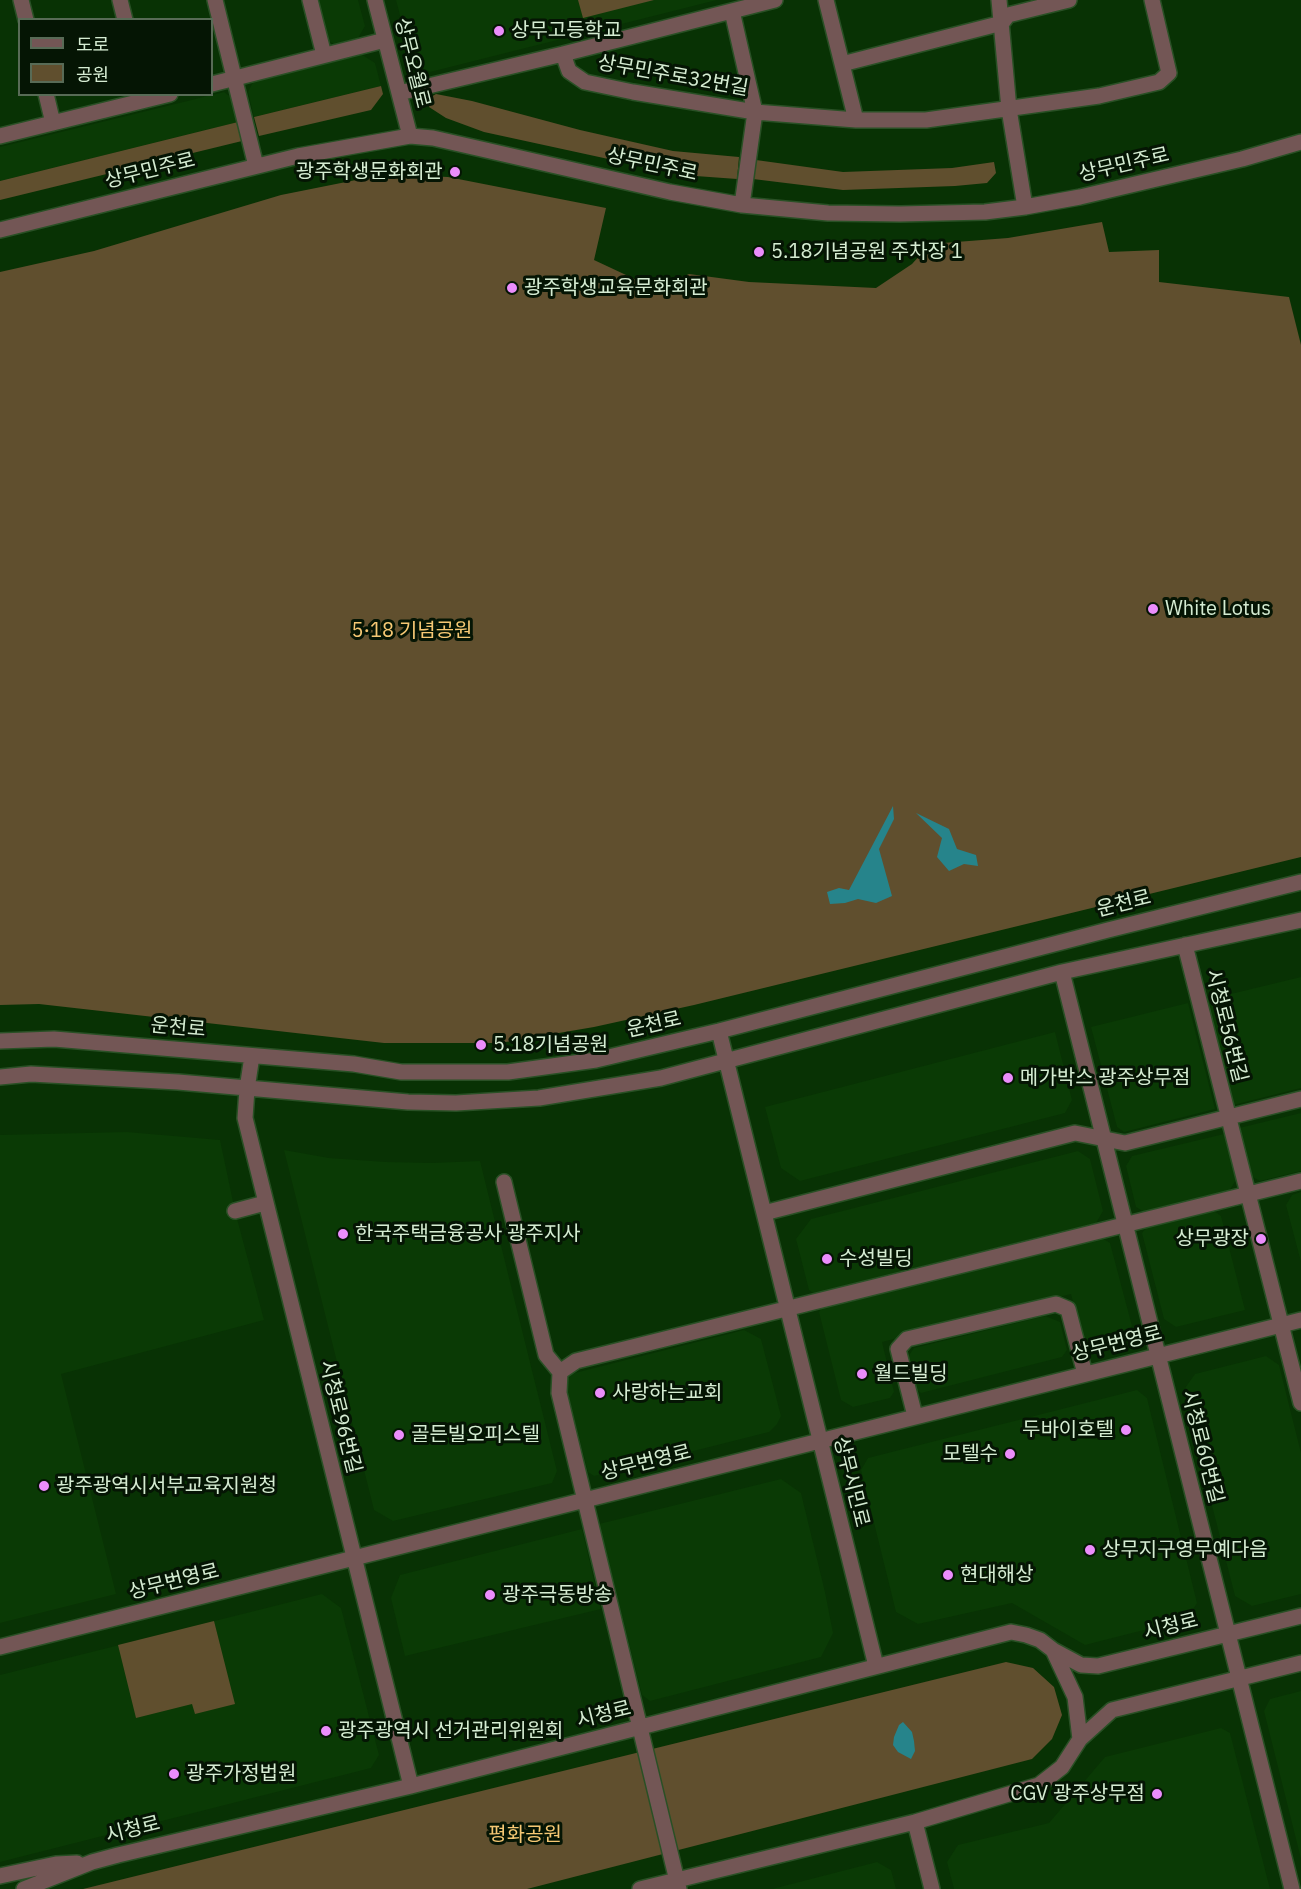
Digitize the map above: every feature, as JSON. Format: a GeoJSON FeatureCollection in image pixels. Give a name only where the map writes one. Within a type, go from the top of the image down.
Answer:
{"type":"FeatureCollection","features":[{"type":"Feature","properties":{"kind":"street"},"geometry":{"type":"LineString","coordinates":[[21,0],[26,18]]}},
{"type":"Feature","properties":{"kind":"street"},"geometry":{"type":"LineString","coordinates":[[120,0],[124,18]]}},
{"type":"Feature","properties":{"kind":"street"},"geometry":{"type":"LineString","coordinates":[[214,0],[256,166]]}},
{"type":"Feature","properties":{"kind":"street"},"geometry":{"type":"LineString","coordinates":[[310,0],[324,56]]}},
{"type":"Feature","properties":{"kind":"street","name":"상무오월로"},"geometry":{"type":"LineString","coordinates":[[375,0],[410,136]]}},
{"type":"Feature","properties":{"kind":"street","name":"상무민주로32번길"},"geometry":{"type":"LineString","coordinates":[[399,93],[775,0]]}},
{"type":"Feature","properties":{"kind":"street"},"geometry":{"type":"LineString","coordinates":[[826,0],[856,120]]}},
{"type":"Feature","properties":{"kind":"street"},"geometry":{"type":"LineString","coordinates":[[999,0],[1009,109],[1024,207]]}},
{"type":"Feature","properties":{"kind":"street"},"geometry":{"type":"LineString","coordinates":[[842,64],[1002,22],[1008,15],[1069,0]]}},
{"type":"Feature","properties":{"kind":"street","name":"상무민주로32번길"},"geometry":{"type":"LineString","coordinates":[[563,54],[569,71],[585,82],[633,92],[755,112],[856,120],[926,120],[1099,96],[1159,82],[1169,73],[1152,0]]}},
{"type":"Feature","properties":{"kind":"street","name":"상무민주로32번길"},"geometry":{"type":"LineString","coordinates":[[732,11],[755,112],[742,205]]}},
{"type":"Feature","properties":{"kind":"street"},"geometry":{"type":"LineString","coordinates":[[213,84],[385,40]]}},
{"type":"Feature","properties":{"kind":"street"},"geometry":{"type":"LineString","coordinates":[[46,96],[53,123]]}},
{"type":"Feature","properties":{"kind":"street"},"geometry":{"type":"LineString","coordinates":[[0,136],[145,98]]}},
{"type":"Feature","properties":{"kind":"street","name":"상무민주로"},"geometry":{"type":"LineString","coordinates":[[0,230],[298,156],[410,136],[472,146],[670,192],[742,205],[828,213],[986,212],[1024,207],[1080,197],[1242,159],[1301,142]]}},
{"type":"Feature","properties":{"kind":"street","name":"운천로"},"geometry":{"type":"LineString","coordinates":[[0,1041],[54,1039],[354,1064],[401,1072],[508,1072],[596,1060],[718,1031],[1301,882]]}},
{"type":"Feature","properties":{"kind":"street"},"geometry":{"type":"LineString","coordinates":[[0,1077],[42,1074],[178,1082],[408,1102],[515,1101],[611,1088],[661,1078],[1062,972],[1301,920]]}},
{"type":"Feature","properties":{"kind":"street","name":"시청로56번길"},"geometry":{"type":"LineString","coordinates":[[1185,945],[1301,1403]]}},
{"type":"Feature","properties":{"kind":"street","name":"시청로60번길"},"geometry":{"type":"LineString","coordinates":[[1062,972],[1292,1889]]}},
{"type":"Feature","properties":{"kind":"street","name":"상무시민로"},"geometry":{"type":"LineString","coordinates":[[718,1031],[876,1666]]}},
{"type":"Feature","properties":{"kind":"street","name":"시청로96번길"},"geometry":{"type":"LineString","coordinates":[[252,1056],[245,1118],[411,1786]]}},
{"type":"Feature","properties":{"kind":"street"},"geometry":{"type":"LineString","coordinates":[[764,1213],[1075,1133],[1125,1143],[1301,1099]]}},
{"type":"Feature","properties":{"kind":"street"},"geometry":{"type":"LineString","coordinates":[[560,1372],[576,1360],[1301,1181]]}},
{"type":"Feature","properties":{"kind":"street"},"geometry":{"type":"LineString","coordinates":[[504,1182],[546,1355],[560,1372],[559,1393],[678,1885]]}},
{"type":"Feature","properties":{"kind":"street"},"geometry":{"type":"LineString","coordinates":[[236,1211],[265,1203]]}},
{"type":"Feature","properties":{"kind":"street"},"geometry":{"type":"LineString","coordinates":[[915,1416],[898,1349],[907,1339],[1056,1304],[1068,1309],[1085,1374]]}},
{"type":"Feature","properties":{"kind":"street","name":"상무번영로"},"geometry":{"type":"LineString","coordinates":[[0,1647],[1301,1320]]}},
{"type":"Feature","properties":{"kind":"street","name":"시청로"},"geometry":{"type":"LineString","coordinates":[[24,1889],[92,1862],[411,1786],[1011,1632],[1040,1640],[1080,1665],[1098,1666],[1301,1616]]}},
{"type":"Feature","properties":{"kind":"street"},"geometry":{"type":"LineString","coordinates":[[1053,1650],[1075,1697],[1080,1738]]}},
{"type":"Feature","properties":{"kind":"street"},"geometry":{"type":"LineString","coordinates":[[640,1889],[678,1885],[915,1822],[1039,1785],[1062,1767],[1080,1738],[1112,1710],[1301,1663]]}},
{"type":"Feature","properties":{"kind":"street"},"geometry":{"type":"LineString","coordinates":[[915,1822],[932,1889]]}},
{"type":"Feature","properties":{"kind":"street","name":"시청로"},"geometry":{"type":"LineString","coordinates":[[0,1876],[56,1864],[92,1862]]}},
{"type":"Feature","properties":{"kind":"street","name":"시청로"},"geometry":{"type":"LineString","coordinates":[[50,1889],[92,1862]]}},
{"type":"Feature","properties":{"kind":"shaded area"},"geometry":{"type":"Polygon","coordinates":[[[317,0],[358,0],[365,26],[358,38],[334,44],[327,40],[317,0]]]}},
{"type":"Feature","properties":{"kind":"shaded area","name":"상무고등학교"},"geometry":{"type":"Polygon","coordinates":[[[396,0],[717,0],[430,72],[412,62],[396,0]]]}},
{"type":"Feature","properties":{"kind":"shaded area"},"geometry":{"type":"Polygon","coordinates":[[[361,54],[375,63],[381,86],[254,117],[248,92],[253,82],[361,54]]]}},
{"type":"Feature","properties":{"kind":"shaded area"},"geometry":{"type":"Polygon","coordinates":[[[224,92],[232,98],[238,122],[0,181],[0,147],[224,92]]]}},
{"type":"Feature","properties":{"kind":"shaded area"},"geometry":{"type":"Polygon","coordinates":[[[1301,977],[1301,1088],[1233,1105],[1206,1000],[1301,977]]]}},
{"type":"Feature","properties":{"kind":"shaded area"},"geometry":{"type":"Polygon","coordinates":[[[1188,1003],[1215,1109],[1124,1132],[1117,1127],[1091,1027],[1188,1003]]]}},
{"type":"Feature","properties":{"kind":"shaded area"},"geometry":{"type":"Polygon","coordinates":[[[1055,1032],[1072,1100],[1065,1113],[800,1181],[781,1168],[765,1107],[1055,1032]]]}},
{"type":"Feature","properties":{"kind":"shaded area"},"geometry":{"type":"Polygon","coordinates":[[[1301,1113],[1301,1171],[1260,1181],[1251,1176],[1239,1128],[1301,1113]]]}},
{"type":"Feature","properties":{"kind":"shaded area"},"geometry":{"type":"Polygon","coordinates":[[[127,1132],[220,1140],[235,1211],[264,1320],[61,1374],[116,1594],[0,1623],[0,1135],[127,1132]]]}},
{"type":"Feature","properties":{"kind":"shaded area"},"geometry":{"type":"Polygon","coordinates":[[[1224,1134],[1236,1180],[1229,1191],[1144,1212],[1136,1207],[1126,1166],[1132,1156],[1224,1134]]]}},
{"type":"Feature","properties":{"kind":"shaded area"},"geometry":{"type":"Polygon","coordinates":[[[284,1150],[329,1158],[386,1162],[480,1161],[557,1471],[552,1483],[393,1521],[374,1510],[284,1150]]]}},
{"type":"Feature","properties":{"kind":"shaded area"},"geometry":{"type":"Polygon","coordinates":[[[1078,1151],[1090,1159],[1103,1211],[1096,1223],[813,1293],[809,1290],[796,1239],[811,1219],[1078,1151]]]}},
{"type":"Feature","properties":{"kind":"shaded area"},"geometry":{"type":"Polygon","coordinates":[[[1301,1192],[1301,1262],[1286,1205],[1292,1195],[1301,1192]]]}},
{"type":"Feature","properties":{"kind":"shaded area"},"geometry":{"type":"Polygon","coordinates":[[[1214,1211],[1221,1216],[1245,1310],[1176,1327],[1164,1319],[1142,1233],[1147,1227],[1214,1211]]]}},
{"type":"Feature","properties":{"kind":"shaded area"},"geometry":{"type":"Polygon","coordinates":[[[1100,1237],[1110,1243],[1132,1326],[1123,1340],[1093,1348],[1084,1344],[1071,1294],[882,1342],[894,1392],[890,1398],[853,1407],[841,1400],[819,1312],[823,1306],[1100,1237]]]}},
{"type":"Feature","properties":{"kind":"shaded area"},"geometry":{"type":"Polygon","coordinates":[[[1045,1316],[1060,1322],[1067,1350],[1062,1357],[921,1393],[915,1389],[907,1358],[914,1348],[1045,1316]]]}},
{"type":"Feature","properties":{"kind":"shaded area"},"geometry":{"type":"Polygon","coordinates":[[[744,1330],[761,1339],[781,1416],[769,1432],[594,1476],[588,1472],[565,1384],[571,1374],[744,1330]]]}},
{"type":"Feature","properties":{"kind":"shaded area"},"geometry":{"type":"Polygon","coordinates":[[[1266,1356],[1279,1365],[1301,1453],[1301,1594],[1252,1606],[1235,1596],[1183,1391],[1195,1374],[1266,1356]]]}},
{"type":"Feature","properties":{"kind":"shaded area"},"geometry":{"type":"Polygon","coordinates":[[[1137,1390],[1147,1398],[1197,1603],[1187,1619],[1085,1645],[1012,1603],[918,1624],[896,1612],[861,1470],[868,1458],[1137,1390]]]}},
{"type":"Feature","properties":{"kind":"shaded area"},"geometry":{"type":"Polygon","coordinates":[[[781,1479],[801,1493],[825,1592],[833,1633],[821,1657],[650,1701],[642,1695],[599,1524],[781,1479]]]}},
{"type":"Feature","properties":{"kind":"shaded area"},"geometry":{"type":"Polygon","coordinates":[[[582,1529],[601,1609],[405,1656],[391,1598],[400,1575],[582,1529]]]}},
{"type":"Feature","properties":{"kind":"shaded area"},"geometry":{"type":"Polygon","coordinates":[[[322,1594],[341,1608],[379,1755],[371,1768],[0,1862],[0,1675],[322,1594]]]}},
{"type":"Feature","properties":{"kind":"shaded area"},"geometry":{"type":"Polygon","coordinates":[[[1301,1691],[1301,1859],[1264,1711],[1270,1699],[1301,1691]]]}},
{"type":"Feature","properties":{"kind":"shaded area","name":"CGV 광주상무점"},"geometry":{"type":"Polygon","coordinates":[[[1221,1728],[1230,1733],[1270,1889],[954,1889],[947,1862],[958,1845],[1049,1823],[1105,1757],[1221,1728]]]}},
{"type":"Feature","properties":{"kind":"shaded area"},"geometry":{"type":"Polygon","coordinates":[[[877,1862],[891,1870],[896,1889],[772,1889],[877,1862]]]}},
{"type":"Feature","properties":{"kind":"green space"},"geometry":{"type":"Polygon","coordinates":[[[578,0],[654,0],[583,18],[578,0]]]}},
{"type":"Feature","properties":{"kind":"green space"},"geometry":{"type":"Polygon","coordinates":[[[381,86],[383,94],[371,110],[259,136],[254,117],[381,86]]]}},
{"type":"Feature","properties":{"kind":"green space"},"geometry":{"type":"Polygon","coordinates":[[[436,94],[673,151],[739,157],[737,179],[682,175],[484,132],[446,118],[429,107],[431,97],[436,94]]]}},
{"type":"Feature","properties":{"kind":"green space"},"geometry":{"type":"Polygon","coordinates":[[[238,122],[242,141],[0,200],[0,181],[238,122]]]}},
{"type":"Feature","properties":{"kind":"green space"},"geometry":{"type":"Polygon","coordinates":[[[756,160],[843,172],[952,168],[994,162],[996,173],[987,183],[843,190],[753,179],[756,160]]]}},
{"type":"Feature","properties":{"kind":"green space","name":"5·18 기념공원"},"geometry":{"type":"Polygon","coordinates":[[[386,174],[448,177],[606,208],[594,260],[656,289],[689,274],[749,282],[876,288],[912,264],[930,244],[1008,238],[1102,222],[1109,252],[1159,250],[1159,282],[1289,297],[1301,345],[1301,857],[694,1005],[594,1027],[500,1043],[384,1043],[39,1004],[0,1005],[0,272],[94,251],[281,195],[386,174]]]}},
{"type":"Feature","properties":{"kind":"green space"},"geometry":{"type":"Polygon","coordinates":[[[214,1621],[235,1704],[195,1714],[192,1704],[136,1718],[118,1645],[214,1621]]]}},
{"type":"Feature","properties":{"kind":"green space","name":"평화공원"},"geometry":{"type":"Polygon","coordinates":[[[1006,1662],[1033,1668],[1054,1687],[1062,1715],[1052,1739],[1032,1759],[527,1889],[83,1889],[1006,1662]]]}},
{"type":"Feature","properties":{"kind":"water"},"geometry":{"type":"Polygon","coordinates":[[[893,806],[894,819],[879,849],[892,896],[876,903],[858,899],[830,904],[827,892],[839,888],[849,890],[893,806]]]}},
{"type":"Feature","properties":{"kind":"water"},"geometry":{"type":"Polygon","coordinates":[[[916,813],[949,829],[957,849],[976,855],[978,866],[964,864],[949,871],[937,857],[942,838],[916,813]]]}},
{"type":"Feature","properties":{"kind":"water"},"geometry":{"type":"Polygon","coordinates":[[[903,1722],[912,1732],[914,1741],[915,1751],[911,1759],[898,1752],[893,1745],[899,1725],[903,1722]]]}},
{"type":"Feature","properties":{"kind":"place","name":"상무고등학교"},"geometry":{"type":"Point","coordinates":[499,31]}},
{"type":"Feature","properties":{"kind":"place","name":"광주학생문화회관"},"geometry":{"type":"Point","coordinates":[455,172]}},
{"type":"Feature","properties":{"kind":"place","name":"5.18기념공원 주차장 1"},"geometry":{"type":"Point","coordinates":[759,252]}},
{"type":"Feature","properties":{"kind":"place","name":"광주학생교육문화회관"},"geometry":{"type":"Point","coordinates":[512,288]}},
{"type":"Feature","properties":{"kind":"place","name":"White Lotus"},"geometry":{"type":"Point","coordinates":[1153,609]}},
{"type":"Feature","properties":{"kind":"place","name":"5.18기념공원"},"geometry":{"type":"Point","coordinates":[481,1045]}},
{"type":"Feature","properties":{"kind":"place","name":"메가박스 광주상무점"},"geometry":{"type":"Point","coordinates":[1008,1078]}},
{"type":"Feature","properties":{"kind":"place","name":"한국주택금융공사 광주지사"},"geometry":{"type":"Point","coordinates":[343,1234]}},
{"type":"Feature","properties":{"kind":"place","name":"상무광장"},"geometry":{"type":"Point","coordinates":[1261,1239]}},
{"type":"Feature","properties":{"kind":"place","name":"수성빌딩"},"geometry":{"type":"Point","coordinates":[827,1259]}},
{"type":"Feature","properties":{"kind":"place","name":"월드빌딩"},"geometry":{"type":"Point","coordinates":[862,1374]}},
{"type":"Feature","properties":{"kind":"place","name":"사랑하는교회"},"geometry":{"type":"Point","coordinates":[600,1393]}},
{"type":"Feature","properties":{"kind":"place","name":"두바이호텔"},"geometry":{"type":"Point","coordinates":[1126,1430]}},
{"type":"Feature","properties":{"kind":"place","name":"골든빌오피스텔"},"geometry":{"type":"Point","coordinates":[399,1435]}},
{"type":"Feature","properties":{"kind":"place","name":"모텔수"},"geometry":{"type":"Point","coordinates":[1010,1454]}},
{"type":"Feature","properties":{"kind":"place","name":"광주광역시서부교육지원청"},"geometry":{"type":"Point","coordinates":[44,1486]}},
{"type":"Feature","properties":{"kind":"place","name":"상무지구영무예다음"},"geometry":{"type":"Point","coordinates":[1090,1550]}},
{"type":"Feature","properties":{"kind":"place","name":"현대해상"},"geometry":{"type":"Point","coordinates":[948,1575]}},
{"type":"Feature","properties":{"kind":"place","name":"광주극동방송"},"geometry":{"type":"Point","coordinates":[490,1595]}},
{"type":"Feature","properties":{"kind":"place","name":"광주광역시 선거관리위원회"},"geometry":{"type":"Point","coordinates":[326,1731]}},
{"type":"Feature","properties":{"kind":"place","name":"광주가정법원"},"geometry":{"type":"Point","coordinates":[174,1774]}},
{"type":"Feature","properties":{"kind":"place","name":"CGV 광주상무점"},"geometry":{"type":"Point","coordinates":[1157,1794]}}]}
